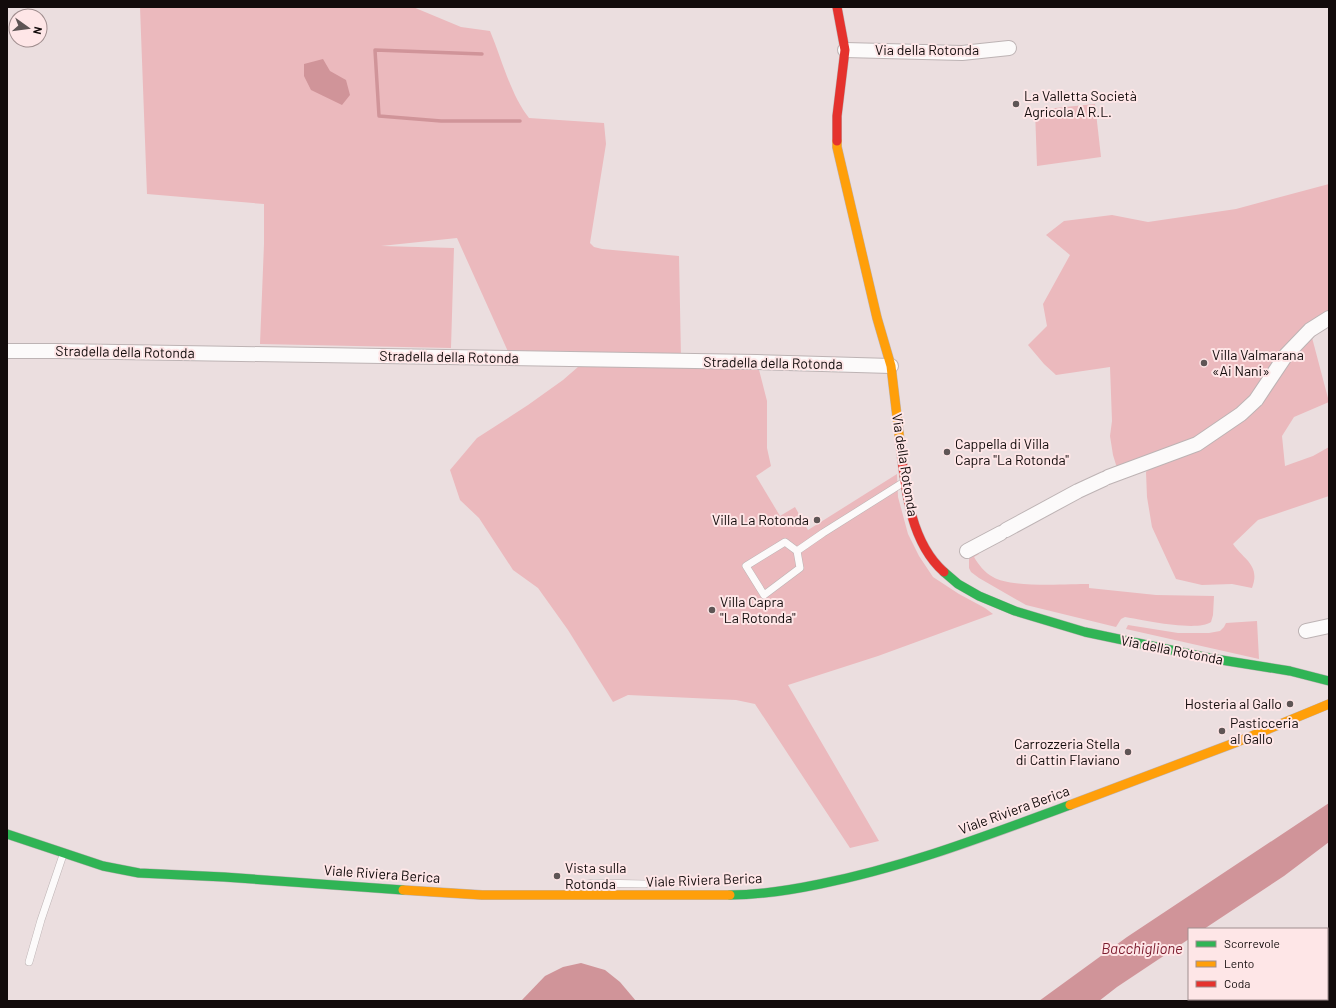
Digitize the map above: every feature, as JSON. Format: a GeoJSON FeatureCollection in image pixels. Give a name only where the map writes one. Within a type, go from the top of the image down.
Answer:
{"type":"FeatureCollection","features":[{"type":"Feature","properties":{"kind":"main road","name":"Via della Rotonda"},"geometry":{"type":"LineString","coordinates":[[837,7],[845,50],[837,116],[838,147],[849,199],[889,340],[905,482],[913,518],[926,550],[940,568],[958,584],[979,596],[1015,611],[1085,632],[1209,658],[1290,671],[1329,681]]}},
{"type":"Feature","properties":{"kind":"main road","name":"Viale Riviera Berica"},"geometry":{"type":"LineString","coordinates":[[7,834],[103,866],[139,873],[224,877],[482,896],[679,896],[750,894],[790,890],[856,877],[932,854],[1010,827],[1230,744],[1329,704]]}},
{"type":"Feature","properties":{"kind":"street","name":"Via della Rotonda"},"geometry":{"type":"LineString","coordinates":[[845,50],[962,53],[1009,48]]}},
{"type":"Feature","properties":{"kind":"street"},"geometry":{"type":"LineString","coordinates":[[967,551],[1078,491],[1106,478],[1197,444],[1241,414],[1256,400],[1291,350],[1310,330],[1329,318]]}},
{"type":"Feature","properties":{"kind":"street","name":"Stradella della Rotonda"},"geometry":{"type":"LineString","coordinates":[[7,352],[65,351],[757,362],[891,366]]}},
{"type":"Feature","properties":{"kind":"street"},"geometry":{"type":"LineString","coordinates":[[1306,631],[1329,626]]}},
{"type":"Feature","properties":{"kind":"lane"},"geometry":{"type":"LineString","coordinates":[[797,551],[905,482]]}},
{"type":"Feature","properties":{"kind":"lane"},"geometry":{"type":"LineString","coordinates":[[784,542],[797,551],[800,568],[764,595],[746,566],[784,542]]}},
{"type":"Feature","properties":{"kind":"lane"},"geometry":{"type":"LineString","coordinates":[[29,962],[41,920],[64,853]]}},
{"type":"Feature","properties":{"kind":"lane"},"geometry":{"type":"LineString","coordinates":[[572,886],[594,884],[649,884]]}},
{"type":"Feature","properties":{"kind":"lane"},"geometry":{"type":"LineString","coordinates":[[482,896],[558,888]]}},
{"type":"Feature","properties":{"kind":"lane"},"geometry":{"type":"LineString","coordinates":[[718,888],[750,894]]}},
{"type":"Feature","properties":{"kind":"shaded area"},"geometry":{"type":"Polygon","coordinates":[[[140,7],[413,7],[461,27],[490,31],[512,88],[529,118],[604,123],[606,144],[590,243],[594,247],[602,249],[679,256],[681,358],[510,356],[457,238],[381,246],[454,248],[451,348],[260,344],[264,204],[147,194],[140,7]]]}},
{"type":"Feature","properties":{"kind":"shaded area"},"geometry":{"type":"Polygon","coordinates":[[[1095,104],[1101,157],[1037,166],[1035,110],[1095,104]]]}},
{"type":"Feature","properties":{"kind":"shaded area"},"geometry":{"type":"Polygon","coordinates":[[[1329,184],[1329,311],[1254,399],[1194,442],[1117,468],[1110,436],[1112,421],[1110,367],[1056,375],[1044,364],[1028,345],[1047,326],[1043,304],[1070,255],[1046,235],[1064,221],[1112,215],[1148,222],[1236,209],[1329,184]]]}},
{"type":"Feature","properties":{"kind":"shaded area"},"geometry":{"type":"Polygon","coordinates":[[[1310,330],[1329,402],[1294,417],[1282,436],[1285,466],[1313,456],[1329,447],[1329,496],[1258,520],[1233,544],[1253,568],[1254,580],[1252,588],[1232,584],[1202,585],[1176,579],[1152,527],[1147,497],[1146,472],[1157,459],[1241,414],[1310,330]]]}},
{"type":"Feature","properties":{"kind":"shaded area"},"geometry":{"type":"Polygon","coordinates":[[[586,360],[757,362],[767,401],[767,448],[771,466],[756,476],[780,516],[795,507],[808,530],[897,474],[898,497],[908,534],[919,556],[933,577],[993,614],[878,656],[788,685],[879,841],[850,848],[755,704],[736,700],[628,695],[613,702],[568,630],[538,588],[513,570],[479,518],[460,500],[450,470],[477,438],[563,380],[586,360]]]}},
{"type":"Feature","properties":{"kind":"shaded area"},"geometry":{"type":"Polygon","coordinates":[[[978,553],[979,554],[974,557],[985,571],[993,577],[1012,583],[1039,585],[1089,584],[1089,588],[1156,595],[1214,596],[1213,615],[1211,622],[1204,625],[1194,626],[1156,623],[1125,617],[1121,619],[1116,627],[1026,605],[971,572],[969,568],[969,558],[978,553]]]}},
{"type":"Feature","properties":{"kind":"shaded area"},"geometry":{"type":"Polygon","coordinates":[[[1257,621],[1259,659],[1126,629],[1128,625],[1178,633],[1209,633],[1220,631],[1226,623],[1257,621]]]}},
{"type":"Feature","properties":{"kind":"water"},"geometry":{"type":"Polygon","coordinates":[[[323,59],[330,71],[346,80],[350,95],[342,105],[311,90],[304,76],[304,64],[323,59]]]}},
{"type":"Feature","properties":{"kind":"water","name":"Bacchiglione"},"geometry":{"type":"Polygon","coordinates":[[[1329,803],[1329,842],[1284,876],[1206,928],[1188,928],[1188,940],[1117,987],[1099,1001],[1039,1001],[1127,937],[1329,803]]]}},
{"type":"Feature","properties":{"kind":"water"},"geometry":{"type":"Polygon","coordinates":[[[581,963],[605,970],[620,982],[636,1001],[521,1001],[545,976],[563,967],[581,963]]]}},
{"type":"Feature","properties":{"kind":"waterway"},"geometry":{"type":"LineString","coordinates":[[482,54],[375,50],[379,116],[441,121],[520,121]]}},
{"type":"Feature","properties":{"kind":"traffic: fast"},"geometry":{"type":"LineString","coordinates":[[944,572],[958,584],[979,596],[1015,611],[1085,632],[1209,658],[1290,671],[1329,681]]}},
{"type":"Feature","properties":{"kind":"traffic: fast"},"geometry":{"type":"LineString","coordinates":[[730,895],[764,893],[798,888],[884,869],[1008,828],[1070,805]]}},
{"type":"Feature","properties":{"kind":"traffic: fast"},"geometry":{"type":"LineString","coordinates":[[7,834],[103,866],[139,873],[224,877],[403,890]]}},
{"type":"Feature","properties":{"kind":"traffic: slow"},"geometry":{"type":"LineString","coordinates":[[837,141],[837,147],[877,318],[891,366],[900,442]]}},
{"type":"Feature","properties":{"kind":"traffic: slow"},"geometry":{"type":"LineString","coordinates":[[1070,805],[1237,742],[1329,704]]}},
{"type":"Feature","properties":{"kind":"traffic: slow"},"geometry":{"type":"LineString","coordinates":[[403,890],[482,895],[730,895]]}},
{"type":"Feature","properties":{"kind":"traffic: jam"},"geometry":{"type":"LineString","coordinates":[[837,7],[845,50],[837,116],[837,141]]}},
{"type":"Feature","properties":{"kind":"traffic: jam"},"geometry":{"type":"LineString","coordinates":[[900,442],[907,494],[916,529],[923,545],[932,559],[944,572]]}},
{"type":"Feature","properties":{"kind":"place","name":"La Valletta Società Agricola A R.L."},"geometry":{"type":"Point","coordinates":[1016,104]}},
{"type":"Feature","properties":{"kind":"place","name":"Villa Valmarana «Ai Nani»"},"geometry":{"type":"Point","coordinates":[1204,363]}},
{"type":"Feature","properties":{"kind":"place","name":"Cappella di Villa Capra \"La Rotonda\""},"geometry":{"type":"Point","coordinates":[947,452]}},
{"type":"Feature","properties":{"kind":"place","name":"Villa La Rotonda"},"geometry":{"type":"Point","coordinates":[817,520]}},
{"type":"Feature","properties":{"kind":"place","name":"Villa Capra \"La Rotonda\""},"geometry":{"type":"Point","coordinates":[712,610]}},
{"type":"Feature","properties":{"kind":"place","name":"Hosteria al Gallo"},"geometry":{"type":"Point","coordinates":[1290,704]}},
{"type":"Feature","properties":{"kind":"place","name":"Pasticceria al Gallo"},"geometry":{"type":"Point","coordinates":[1222,731]}},
{"type":"Feature","properties":{"kind":"place","name":"Carrozzeria Stella di Cattin Flaviano"},"geometry":{"type":"Point","coordinates":[1128,752]}},
{"type":"Feature","properties":{"kind":"place","name":"Vista sulla Rotonda"},"geometry":{"type":"Point","coordinates":[557,876]}}]}
